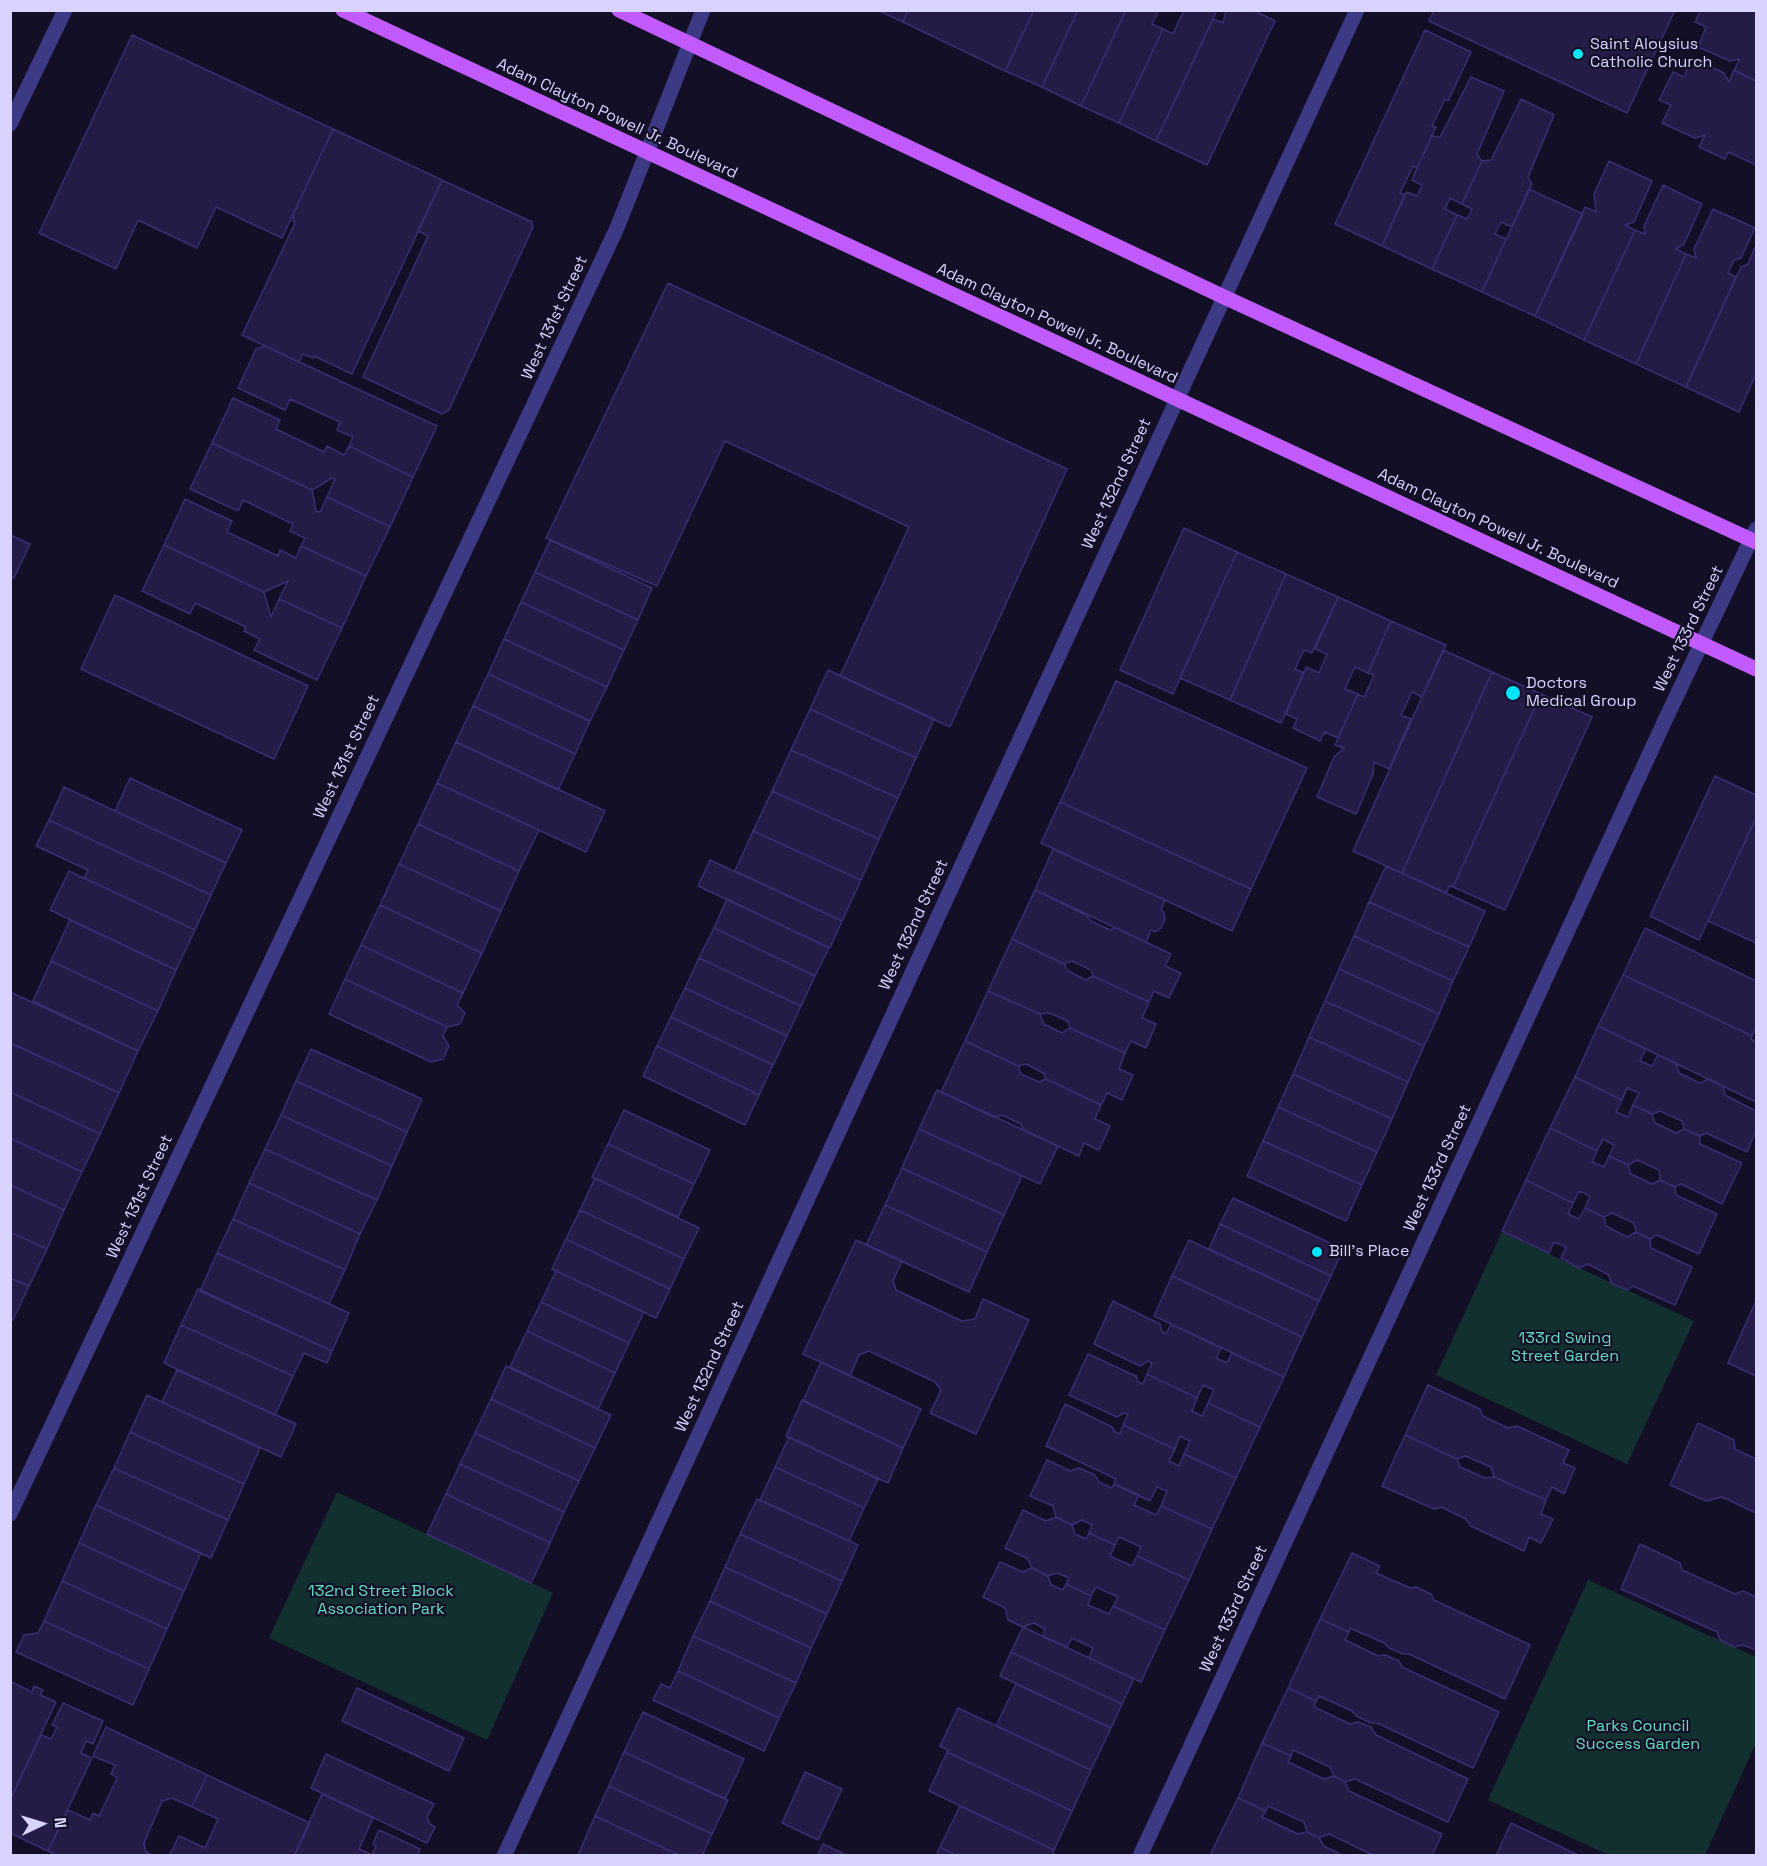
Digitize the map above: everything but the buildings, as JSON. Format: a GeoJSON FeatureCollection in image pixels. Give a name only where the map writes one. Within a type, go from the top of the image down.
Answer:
{"type":"FeatureCollection","features":[{"type":"Feature","properties":{"kind":"main road","name":"Adam Clayton Powell Jr. Boulevard"},"geometry":{"type":"LineString","coordinates":[[343,10],[1756,669]]}},
{"type":"Feature","properties":{"kind":"main road"},"geometry":{"type":"LineString","coordinates":[[619,10],[1224,297],[1755,537]]}},
{"type":"Feature","properties":{"kind":"street"},"geometry":{"type":"LineString","coordinates":[[10,124],[65,10]]}},
{"type":"Feature","properties":{"kind":"street","name":"West 131st Street"},"geometry":{"type":"LineString","coordinates":[[10,1514],[617,228],[703,10]]}},
{"type":"Feature","properties":{"kind":"street","name":"West 132nd Street"},"geometry":{"type":"LineString","coordinates":[[504,1856],[1357,10]]}},
{"type":"Feature","properties":{"kind":"street","name":"West 133rd Street"},"geometry":{"type":"LineString","coordinates":[[1140,1856],[1702,644],[1755,537]]}},
{"type":"Feature","properties":{"kind":"green space","name":"133rd Swing Street Garden"},"geometry":{"type":"Polygon","coordinates":[[[1502,1232],[1694,1321],[1627,1464],[1436,1375],[1502,1232]]]}},
{"type":"Feature","properties":{"kind":"green space","name":"132nd Street Block Association Park"},"geometry":{"type":"Polygon","coordinates":[[[337,1492],[553,1593],[487,1740],[269,1638],[337,1492]]]}},
{"type":"Feature","properties":{"kind":"green space","name":"Parks Council Success Garden"},"geometry":{"type":"Polygon","coordinates":[[[1588,1580],[1756,1657],[1756,1743],[1705,1855],[1609,1855],[1488,1800],[1588,1580]]]}},
{"type":"Feature","properties":{"kind":"place","name":"Saint Aloysius Catholic Church"},"geometry":{"type":"Point","coordinates":[1578,54]}},
{"type":"Feature","properties":{"kind":"place","name":"Doctors Medical Group"},"geometry":{"type":"Point","coordinates":[1513,693]}},
{"type":"Feature","properties":{"kind":"place","name":"Bill's Place"},"geometry":{"type":"Point","coordinates":[1317,1252]}}]}
